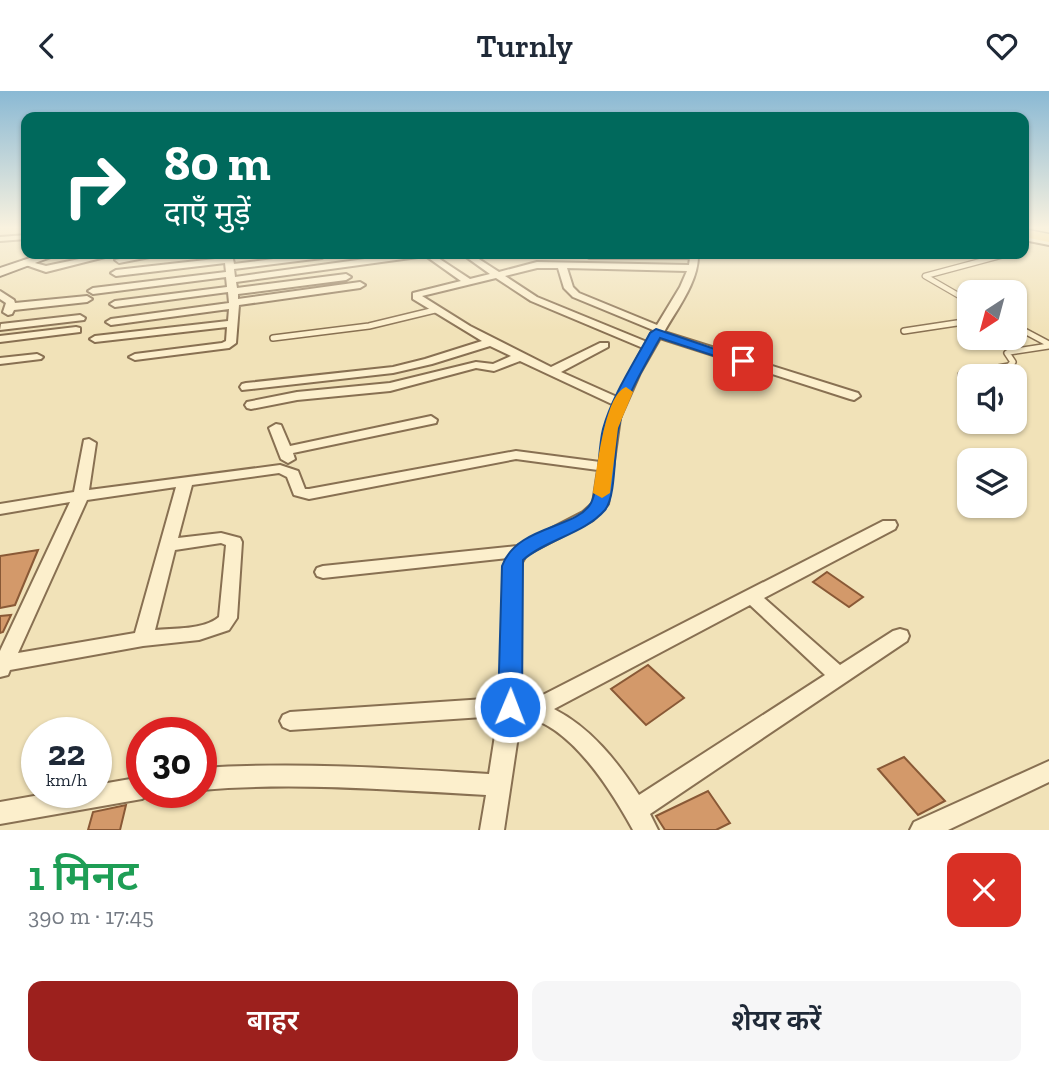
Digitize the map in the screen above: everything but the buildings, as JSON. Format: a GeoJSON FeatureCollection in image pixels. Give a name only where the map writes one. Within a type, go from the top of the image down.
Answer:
{"type":"FeatureCollection","features":[{"type":"Feature","properties":{"kind":"street"},"geometry":{"type":"LineString","coordinates":[[0,272],[24,263],[46,269],[84,262]]}},
{"type":"Feature","properties":{"kind":"street"},"geometry":{"type":"LineString","coordinates":[[115,304],[292,262]]}},
{"type":"Feature","properties":{"kind":"street"},"geometry":{"type":"LineString","coordinates":[[10,307],[351,262]]}},
{"type":"Feature","properties":{"kind":"street"},"geometry":{"type":"LineString","coordinates":[[441,262],[467,280]]}},
{"type":"Feature","properties":{"kind":"street"},"geometry":{"type":"LineString","coordinates":[[480,262],[494,274],[546,304],[854,396]]}},
{"type":"Feature","properties":{"kind":"street"},"geometry":{"type":"LineString","coordinates":[[554,262],[559,265],[569,288],[576,295],[655,336]]}},
{"type":"Feature","properties":{"kind":"street"},"geometry":{"type":"LineString","coordinates":[[616,262],[529,266],[416,295],[435,310],[490,342],[620,403]]}},
{"type":"Feature","properties":{"kind":"street"},"geometry":{"type":"LineString","coordinates":[[323,572],[520,551],[594,512],[600,504],[610,428],[655,336],[685,287],[693,262]]}},
{"type":"Feature","properties":{"kind":"street"},"geometry":{"type":"LineString","coordinates":[[116,273],[360,285]]}},
{"type":"Feature","properties":{"kind":"street"},"geometry":{"type":"LineString","coordinates":[[111,322],[231,278],[346,277]]}},
{"type":"Feature","properties":{"kind":"street"},"geometry":{"type":"LineString","coordinates":[[231,278],[313,300]]}},
{"type":"Feature","properties":{"kind":"street"},"geometry":{"type":"LineString","coordinates":[[135,356],[225,346],[231,343],[231,278]]}},
{"type":"Feature","properties":{"kind":"street"},"geometry":{"type":"LineString","coordinates":[[0,294],[9,298],[10,307],[0,332]]}},
{"type":"Feature","properties":{"kind":"street"},"geometry":{"type":"LineString","coordinates":[[0,332],[80,317]]}},
{"type":"Feature","properties":{"kind":"street"},"geometry":{"type":"LineString","coordinates":[[95,339],[233,323]]}},
{"type":"Feature","properties":{"kind":"street"},"geometry":{"type":"LineString","coordinates":[[0,332],[76,330]]}},
{"type":"Feature","properties":{"kind":"street"},"geometry":{"type":"LineString","coordinates":[[246,387],[393,370],[490,342]]}},
{"type":"Feature","properties":{"kind":"street"},"geometry":{"type":"LineString","coordinates":[[551,372],[604,345]]}},
{"type":"Feature","properties":{"kind":"street"},"geometry":{"type":"LineString","coordinates":[[0,361],[37,357]]}},
{"type":"Feature","properties":{"kind":"street"},"geometry":{"type":"LineString","coordinates":[[251,405],[390,387],[447,375],[476,365],[494,368],[519,357]]}},
{"type":"Feature","properties":{"kind":"street"},"geometry":{"type":"LineString","coordinates":[[285,451],[431,420]]}},
{"type":"Feature","properties":{"kind":"street"},"geometry":{"type":"LineString","coordinates":[[276,428],[299,492],[309,494],[516,455],[606,467]]}},
{"type":"Feature","properties":{"kind":"street"},"geometry":{"type":"LineString","coordinates":[[1,666],[81,496],[89,443]]}},
{"type":"Feature","properties":{"kind":"street"},"geometry":{"type":"LineString","coordinates":[[0,509],[280,469],[293,474]]}},
{"type":"Feature","properties":{"kind":"street"},"geometry":{"type":"LineString","coordinates":[[143,639],[185,482]]}},
{"type":"Feature","properties":{"kind":"street"},"geometry":{"type":"LineString","coordinates":[[534,710],[889,525]]}},
{"type":"Feature","properties":{"kind":"street"},"geometry":{"type":"LineString","coordinates":[[1,666],[143,639],[214,629],[223,625],[228,618],[234,542],[220,538],[168,545]]}},
{"type":"Feature","properties":{"kind":"street"},"geometry":{"type":"LineString","coordinates":[[492,830],[510,707],[512,566],[520,551]]}},
{"type":"Feature","properties":{"kind":"street"},"geometry":{"type":"LineString","coordinates":[[751,596],[839,676]]}},
{"type":"Feature","properties":{"kind":"street"},"geometry":{"type":"LineString","coordinates":[[290,721],[510,707],[534,710],[561,725],[610,770],[641,820],[839,676],[900,636]]}},
{"type":"Feature","properties":{"kind":"street"},"geometry":{"type":"LineString","coordinates":[[922,830],[1049,771]]}},
{"type":"Feature","properties":{"kind":"street"},"geometry":{"type":"LineString","coordinates":[[217,778],[256,775],[338,776],[499,785]]}},
{"type":"Feature","properties":{"kind":"street"},"geometry":{"type":"LineString","coordinates":[[0,813],[126,791]]}},
{"type":"Feature","properties":{"kind":"lane"},"geometry":{"type":"LineString","coordinates":[[957,295],[925,277],[930,273],[973,262]]}},
{"type":"Feature","properties":{"kind":"lane"},"geometry":{"type":"LineString","coordinates":[[273,338],[369,326],[435,310]]}},
{"type":"Feature","properties":{"kind":"lane"},"geometry":{"type":"LineString","coordinates":[[904,331],[957,323]]}},
{"type":"Feature","properties":{"kind":"lane"},"geometry":{"type":"LineString","coordinates":[[1027,333],[1049,345]]}},
{"type":"Feature","properties":{"kind":"lane"},"geometry":{"type":"LineString","coordinates":[[1013,364],[1007,353],[1049,345]]}},
{"type":"Feature","properties":{"kind":"slow traffic"},"geometry":{"type":"LineString","coordinates":[[602,493],[610,428],[626,392]]}},
{"type":"Feature","properties":{"kind":"route"},"geometry":{"type":"LineString","coordinates":[[510,707],[512,566],[515,557],[529,545],[580,521],[594,512],[600,504],[610,428],[634,373],[656,333],[743,361]]}}]}
